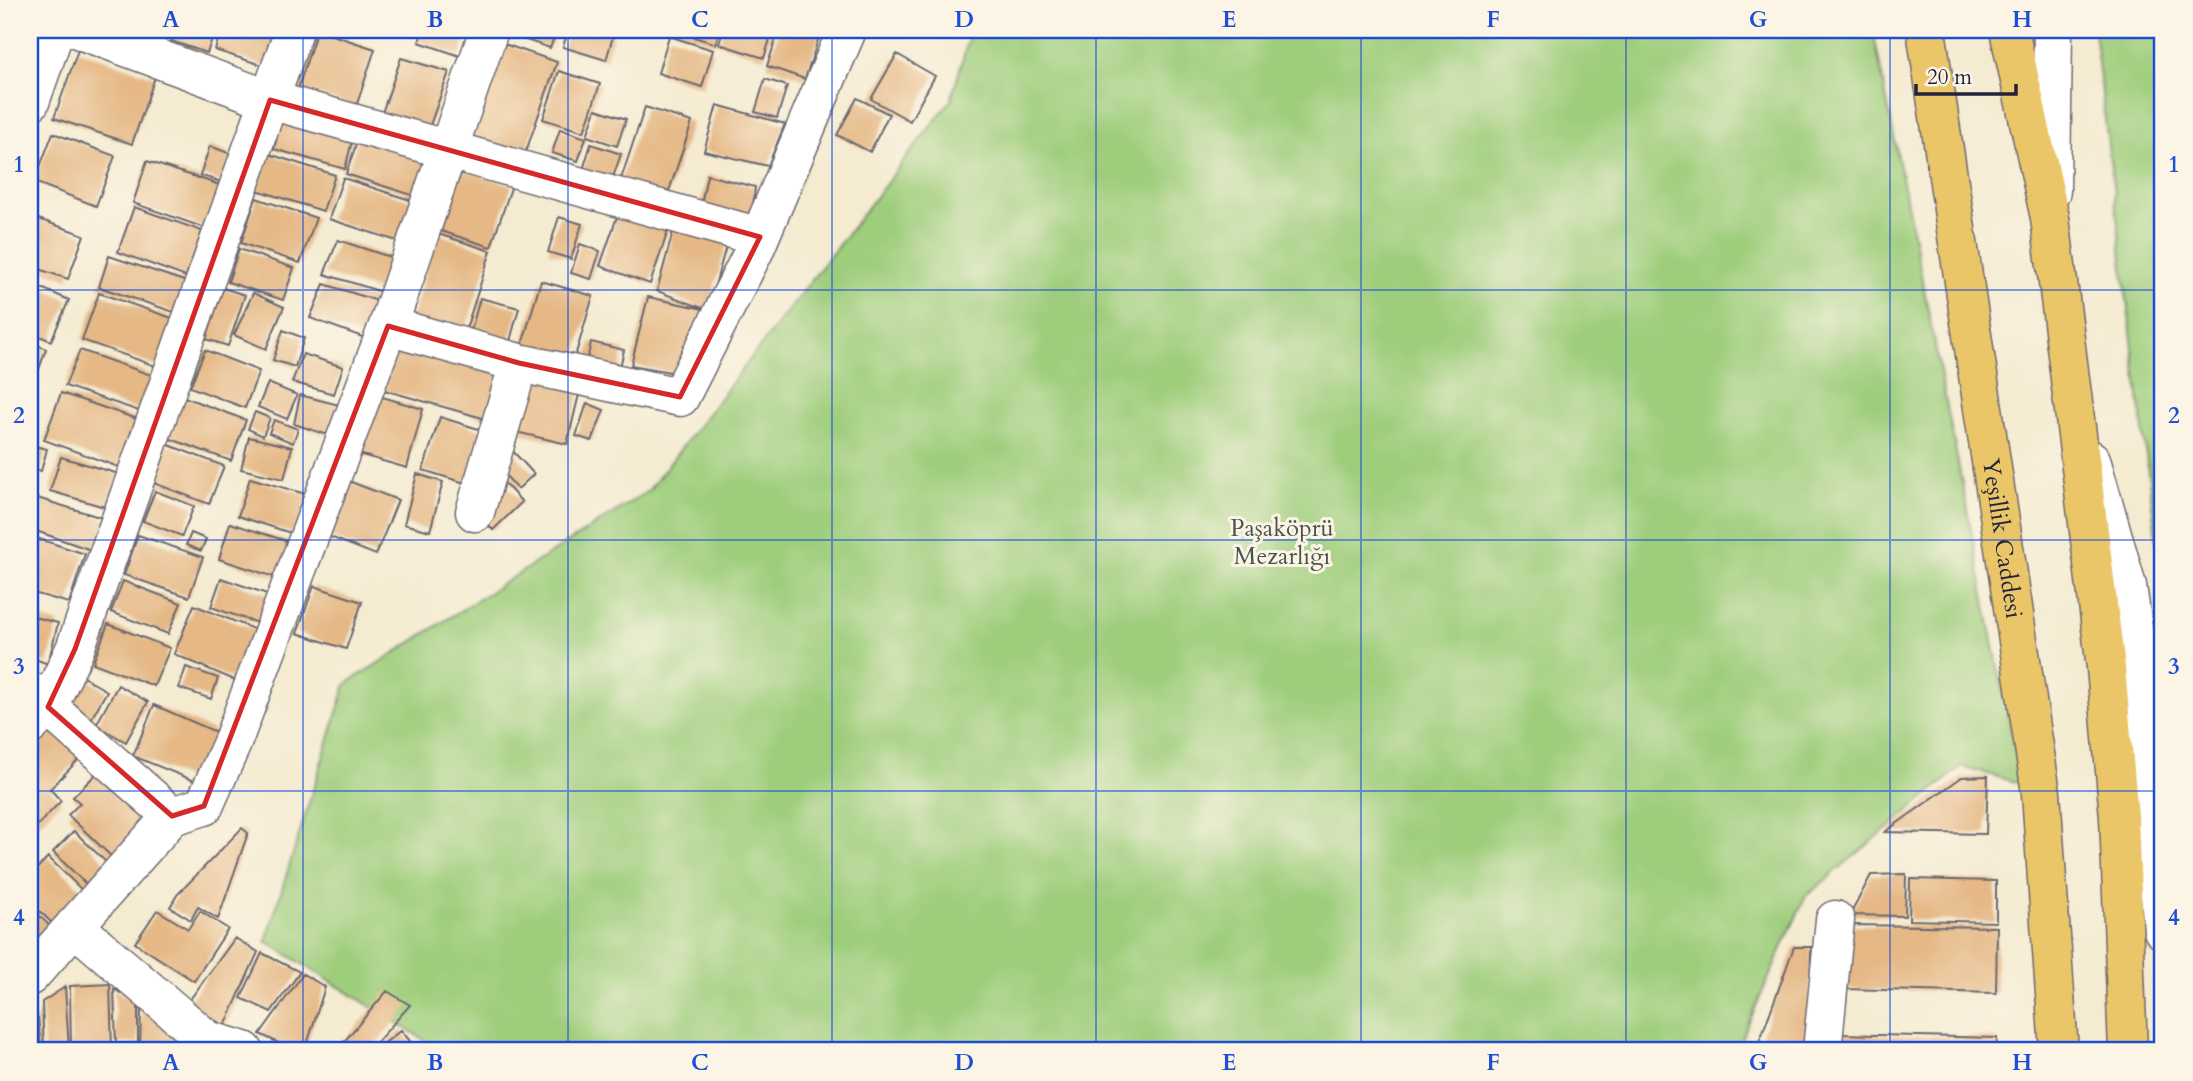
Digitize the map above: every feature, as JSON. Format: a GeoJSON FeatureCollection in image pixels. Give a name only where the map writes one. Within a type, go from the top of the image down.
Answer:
{"type":"FeatureCollection","features":[{"type":"Feature","properties":{"kind":"highway","name":"Yeşillik Caddesi"},"geometry":{"type":"LineString","coordinates":[[1926,30],[2041,793],[2059,1051]]}},
{"type":"Feature","properties":{"kind":"highway"},"geometry":{"type":"LineString","coordinates":[[2009,30],[2050,218],[2109,695],[2119,817],[2128,1051]]}},
{"type":"Feature","properties":{"kind":"street"},"geometry":{"type":"LineString","coordinates":[[30,102],[55,30]]}},
{"type":"Feature","properties":{"kind":"street"},"geometry":{"type":"LineString","coordinates":[[80,30],[270,100],[760,237]]}},
{"type":"Feature","properties":{"kind":"street"},"geometry":{"type":"LineString","coordinates":[[172,816],[36,707],[75,649],[294,30]]}},
{"type":"Feature","properties":{"kind":"street"},"geometry":{"type":"LineString","coordinates":[[30,976],[172,816],[204,806],[232,744],[388,326],[489,30]]}},
{"type":"Feature","properties":{"kind":"street"},"geometry":{"type":"LineString","coordinates":[[388,326],[519,363],[680,397],[760,237],[846,30]]}},
{"type":"Feature","properties":{"kind":"street"},"geometry":{"type":"LineString","coordinates":[[2050,218],[2053,30]]}},
{"type":"Feature","properties":{"kind":"street"},"geometry":{"type":"LineString","coordinates":[[475,512],[519,363]]}},
{"type":"Feature","properties":{"kind":"street"},"geometry":{"type":"LineString","coordinates":[[2074,399],[2127,586],[2153,691],[2163,930]]}},
{"type":"Feature","properties":{"kind":"street"},"geometry":{"type":"LineString","coordinates":[[1822,1051],[1835,920]]}},
{"type":"Feature","properties":{"kind":"street"},"geometry":{"type":"LineString","coordinates":[[74,926],[207,1046],[244,1051]]}},
{"type":"Feature","properties":{"kind":"highlighted area"},"geometry":{"type":"Polygon","coordinates":[[[270,100],[760,237],[680,397],[519,363],[388,326],[204,806],[172,816],[48,707],[75,649],[270,100]]]}},
{"type":"Feature","properties":{"kind":"green space","name":"Paşaköprü Mezarlığı"},"geometry":{"type":"Polygon","coordinates":[[[971,30],[1873,30],[2021,784],[1962,766],[1805,897],[1736,1051],[442,1051],[266,941],[346,684],[648,491],[951,100],[971,30]]]}},
{"type":"Feature","properties":{"kind":"green space"},"geometry":{"type":"Polygon","coordinates":[[[2094,30],[2163,30],[2163,593],[2094,30]]]}},
{"type":"Feature","properties":{"kind":"building"},"geometry":{"type":"Polygon","coordinates":[[[175,30],[215,30],[207,53],[171,41],[175,30]]]}},
{"type":"Feature","properties":{"kind":"building"},"geometry":{"type":"Polygon","coordinates":[[[221,30],[277,30],[265,66],[215,50],[221,30]]]}},
{"type":"Feature","properties":{"kind":"building"},"geometry":{"type":"Polygon","coordinates":[[[317,30],[375,49],[356,107],[298,88],[317,30]]]}},
{"type":"Feature","properties":{"kind":"building"},"geometry":{"type":"Polygon","coordinates":[[[423,30],[469,30],[460,56],[419,42],[423,30]]]}},
{"type":"Feature","properties":{"kind":"building"},"geometry":{"type":"Polygon","coordinates":[[[506,30],[557,30],[550,48],[505,33],[506,30]]]}},
{"type":"Feature","properties":{"kind":"building"},"geometry":{"type":"Polygon","coordinates":[[[568,30],[615,30],[606,60],[563,47],[568,30]]]}},
{"type":"Feature","properties":{"kind":"building"},"geometry":{"type":"Polygon","coordinates":[[[672,30],[720,30],[716,44],[672,30]]]}},
{"type":"Feature","properties":{"kind":"building"},"geometry":{"type":"Polygon","coordinates":[[[723,30],[773,30],[764,58],[719,44],[723,30]]]}},
{"type":"Feature","properties":{"kind":"building"},"geometry":{"type":"Polygon","coordinates":[[[779,30],[821,31],[805,79],[767,66],[779,30]]]}},
{"type":"Feature","properties":{"kind":"building"},"geometry":{"type":"Polygon","coordinates":[[[669,36],[713,50],[702,87],[658,73],[669,36]]]}},
{"type":"Feature","properties":{"kind":"building"},"geometry":{"type":"Polygon","coordinates":[[[498,42],[557,62],[524,157],[465,135],[498,42]]]}},
{"type":"Feature","properties":{"kind":"building"},"geometry":{"type":"Polygon","coordinates":[[[78,50],[155,77],[132,144],[54,118],[78,50]]]}},
{"type":"Feature","properties":{"kind":"building"},"geometry":{"type":"Polygon","coordinates":[[[897,54],[935,76],[910,121],[871,99],[897,54]]]}},
{"type":"Feature","properties":{"kind":"building"},"geometry":{"type":"Polygon","coordinates":[[[401,58],[449,72],[429,128],[382,113],[401,58]]]}},
{"type":"Feature","properties":{"kind":"building"},"geometry":{"type":"Polygon","coordinates":[[[559,71],[600,84],[584,132],[543,119],[559,71]]]}},
{"type":"Feature","properties":{"kind":"building"},"geometry":{"type":"Polygon","coordinates":[[[765,79],[787,86],[777,118],[755,112],[765,79]]]}},
{"type":"Feature","properties":{"kind":"building"},"geometry":{"type":"Polygon","coordinates":[[[857,98],[889,114],[870,152],[837,135],[857,98]]]}},
{"type":"Feature","properties":{"kind":"building"},"geometry":{"type":"Polygon","coordinates":[[[717,105],[785,124],[768,166],[704,151],[717,105]]]}},
{"type":"Feature","properties":{"kind":"building"},"geometry":{"type":"Polygon","coordinates":[[[645,107],[692,122],[667,197],[620,182],[645,107]]]}},
{"type":"Feature","properties":{"kind":"building"},"geometry":{"type":"Polygon","coordinates":[[[596,109],[626,119],[617,146],[587,136],[596,109]]]}},
{"type":"Feature","properties":{"kind":"building"},"geometry":{"type":"Polygon","coordinates":[[[283,114],[354,133],[345,169],[274,149],[283,114]]]}},
{"type":"Feature","properties":{"kind":"building"},"geometry":{"type":"Polygon","coordinates":[[[560,129],[586,138],[578,161],[552,153],[560,129]]]}},
{"type":"Feature","properties":{"kind":"building"},"geometry":{"type":"Polygon","coordinates":[[[53,133],[115,156],[96,206],[34,182],[53,133]]]}},
{"type":"Feature","properties":{"kind":"building"},"geometry":{"type":"Polygon","coordinates":[[[358,139],[430,162],[418,197],[346,174],[358,139]]]}},
{"type":"Feature","properties":{"kind":"building"},"geometry":{"type":"Polygon","coordinates":[[[591,144],[621,154],[612,180],[583,170],[591,144]]]}},
{"type":"Feature","properties":{"kind":"building"},"geometry":{"type":"Polygon","coordinates":[[[210,146],[231,154],[221,182],[200,175],[210,146]]]}},
{"type":"Feature","properties":{"kind":"building"},"geometry":{"type":"Polygon","coordinates":[[[269,154],[335,175],[323,211],[257,190],[269,154]]]}},
{"type":"Feature","properties":{"kind":"building"},"geometry":{"type":"Polygon","coordinates":[[[147,161],[220,185],[205,228],[133,203],[147,161]]]}},
{"type":"Feature","properties":{"kind":"building"},"geometry":{"type":"Polygon","coordinates":[[[462,169],[512,185],[491,247],[441,231],[462,169]]]}},
{"type":"Feature","properties":{"kind":"building"},"geometry":{"type":"Polygon","coordinates":[[[707,175],[755,187],[751,225],[700,210],[707,175]]]}},
{"type":"Feature","properties":{"kind":"building"},"geometry":{"type":"Polygon","coordinates":[[[343,178],[413,201],[400,242],[329,219],[343,178]]]}},
{"type":"Feature","properties":{"kind":"building"},"geometry":{"type":"Polygon","coordinates":[[[256,198],[316,218],[300,263],[241,243],[256,198]]]}},
{"type":"Feature","properties":{"kind":"building"},"geometry":{"type":"Polygon","coordinates":[[[134,207],[202,231],[186,277],[118,252],[134,207]]]}},
{"type":"Feature","properties":{"kind":"building"},"geometry":{"type":"Polygon","coordinates":[[[619,211],[671,222],[650,284],[600,266],[619,211]]]}},
{"type":"Feature","properties":{"kind":"building"},"geometry":{"type":"Polygon","coordinates":[[[30,216],[84,235],[68,279],[30,266],[30,216]]]}},
{"type":"Feature","properties":{"kind":"building"},"geometry":{"type":"Polygon","coordinates":[[[559,217],[582,224],[571,259],[548,252],[559,217]]]}},
{"type":"Feature","properties":{"kind":"building"},"geometry":{"type":"Polygon","coordinates":[[[674,228],[727,243],[708,310],[657,291],[674,228]]]}},
{"type":"Feature","properties":{"kind":"building"},"geometry":{"type":"Polygon","coordinates":[[[438,234],[491,251],[464,335],[411,319],[438,234]]]}},
{"type":"Feature","properties":{"kind":"building"},"geometry":{"type":"Polygon","coordinates":[[[338,240],[393,258],[382,292],[324,274],[338,240]]]}},
{"type":"Feature","properties":{"kind":"building"},"geometry":{"type":"Polygon","coordinates":[[[580,244],[600,251],[591,279],[571,273],[580,244]]]}},
{"type":"Feature","properties":{"kind":"building"},"geometry":{"type":"Polygon","coordinates":[[[239,249],[294,268],[283,300],[228,282],[239,249]]]}},
{"type":"Feature","properties":{"kind":"building"},"geometry":{"type":"Polygon","coordinates":[[[109,256],[190,283],[180,314],[99,287],[109,256]]]}},
{"type":"Feature","properties":{"kind":"building"},"geometry":{"type":"Polygon","coordinates":[[[541,281],[593,296],[574,360],[522,345],[541,281]]]}},
{"type":"Feature","properties":{"kind":"building"},"geometry":{"type":"Polygon","coordinates":[[[30,283],[69,300],[51,341],[30,332],[30,283]]]}},
{"type":"Feature","properties":{"kind":"building"},"geometry":{"type":"Polygon","coordinates":[[[324,284],[378,301],[365,338],[310,318],[324,284]]]}},
{"type":"Feature","properties":{"kind":"building"},"geometry":{"type":"Polygon","coordinates":[[[223,288],[245,295],[228,346],[206,339],[223,288]]]}},
{"type":"Feature","properties":{"kind":"building"},"geometry":{"type":"Polygon","coordinates":[[[99,293],[178,320],[161,368],[82,340],[99,293]]]}},
{"type":"Feature","properties":{"kind":"building"},"geometry":{"type":"Polygon","coordinates":[[[253,293],[284,307],[266,349],[234,335],[253,293]]]}},
{"type":"Feature","properties":{"kind":"building"},"geometry":{"type":"Polygon","coordinates":[[[648,297],[708,310],[682,374],[631,365],[648,297]]]}},
{"type":"Feature","properties":{"kind":"building"},"geometry":{"type":"Polygon","coordinates":[[[480,298],[519,308],[510,341],[471,331],[480,298]]]}},
{"type":"Feature","properties":{"kind":"building"},"geometry":{"type":"Polygon","coordinates":[[[283,330],[304,338],[295,367],[273,360],[283,330]]]}},
{"type":"Feature","properties":{"kind":"building"},"geometry":{"type":"Polygon","coordinates":[[[399,336],[509,367],[493,421],[384,390],[399,336]]]}},
{"type":"Feature","properties":{"kind":"building"},"geometry":{"type":"Polygon","coordinates":[[[30,341],[46,349],[36,378],[30,375],[30,341]]]}},
{"type":"Feature","properties":{"kind":"building"},"geometry":{"type":"Polygon","coordinates":[[[591,342],[624,350],[619,372],[586,365],[591,342]]]}},
{"type":"Feature","properties":{"kind":"building"},"geometry":{"type":"Polygon","coordinates":[[[80,350],[154,376],[142,412],[65,386],[80,350]]]}},
{"type":"Feature","properties":{"kind":"building"},"geometry":{"type":"Polygon","coordinates":[[[205,350],[259,371],[245,408],[190,387],[205,350]]]}},
{"type":"Feature","properties":{"kind":"building"},"geometry":{"type":"Polygon","coordinates":[[[303,354],[343,367],[334,394],[292,382],[303,354]]]}},
{"type":"Feature","properties":{"kind":"building"},"geometry":{"type":"Polygon","coordinates":[[[530,374],[581,386],[567,444],[516,432],[530,374]]]}},
{"type":"Feature","properties":{"kind":"building"},"geometry":{"type":"Polygon","coordinates":[[[268,383],[297,395],[287,419],[258,407],[268,383]]]}},
{"type":"Feature","properties":{"kind":"building"},"geometry":{"type":"Polygon","coordinates":[[[61,393],[140,420],[124,469],[44,440],[61,393]]]}},
{"type":"Feature","properties":{"kind":"building"},"geometry":{"type":"Polygon","coordinates":[[[372,394],[423,409],[407,468],[355,453],[372,394]]]}},
{"type":"Feature","properties":{"kind":"building"},"geometry":{"type":"Polygon","coordinates":[[[300,395],[339,405],[331,436],[294,424],[300,395]]]}},
{"type":"Feature","properties":{"kind":"building"},"geometry":{"type":"Polygon","coordinates":[[[184,397],[246,420],[231,461],[168,438],[184,397]]]}},
{"type":"Feature","properties":{"kind":"building"},"geometry":{"type":"Polygon","coordinates":[[[587,403],[604,410],[592,441],[576,436],[587,403]]]}},
{"type":"Feature","properties":{"kind":"building"},"geometry":{"type":"Polygon","coordinates":[[[255,412],[270,418],[263,436],[248,429],[255,412]]]}},
{"type":"Feature","properties":{"kind":"building"},"geometry":{"type":"Polygon","coordinates":[[[440,417],[488,432],[471,485],[423,470],[440,417]]]}},
{"type":"Feature","properties":{"kind":"building"},"geometry":{"type":"Polygon","coordinates":[[[274,420],[298,429],[293,443],[269,433],[274,420]]]}},
{"type":"Feature","properties":{"kind":"building"},"geometry":{"type":"Polygon","coordinates":[[[249,437],[292,447],[284,479],[241,469],[249,437]]]}},
{"type":"Feature","properties":{"kind":"building"},"geometry":{"type":"Polygon","coordinates":[[[166,444],[224,466],[209,504],[151,482],[166,444]]]}},
{"type":"Feature","properties":{"kind":"building"},"geometry":{"type":"Polygon","coordinates":[[[30,445],[47,449],[41,471],[30,468],[30,445]]]}},
{"type":"Feature","properties":{"kind":"building"},"geometry":{"type":"Polygon","coordinates":[[[510,448],[534,474],[518,489],[494,463],[510,448]]]}},
{"type":"Feature","properties":{"kind":"building"},"geometry":{"type":"Polygon","coordinates":[[[61,457],[119,474],[108,508],[50,491],[61,457]]]}},
{"type":"Feature","properties":{"kind":"building"},"geometry":{"type":"Polygon","coordinates":[[[417,474],[443,482],[430,531],[404,524],[417,474]]]}},
{"type":"Feature","properties":{"kind":"building"},"geometry":{"type":"Polygon","coordinates":[[[498,476],[522,502],[493,530],[481,518],[498,476]]]}},
{"type":"Feature","properties":{"kind":"building"},"geometry":{"type":"Polygon","coordinates":[[[250,478],[309,495],[297,535],[238,516],[250,478]]]}},
{"type":"Feature","properties":{"kind":"building"},"geometry":{"type":"Polygon","coordinates":[[[346,480],[398,500],[376,555],[325,535],[346,480]]]}},
{"type":"Feature","properties":{"kind":"building"},"geometry":{"type":"Polygon","coordinates":[[[155,491],[194,506],[182,536],[143,521],[155,491]]]}},
{"type":"Feature","properties":{"kind":"building"},"geometry":{"type":"Polygon","coordinates":[[[34,497],[109,520],[97,552],[30,529],[34,497]]]}},
{"type":"Feature","properties":{"kind":"building"},"geometry":{"type":"Polygon","coordinates":[[[230,523],[296,544],[284,580],[219,559],[230,523]]]}},
{"type":"Feature","properties":{"kind":"building"},"geometry":{"type":"Polygon","coordinates":[[[191,533],[206,539],[201,551],[186,545],[191,533]]]}},
{"type":"Feature","properties":{"kind":"building"},"geometry":{"type":"Polygon","coordinates":[[[138,535],[203,557],[189,597],[124,575],[138,535]]]}},
{"type":"Feature","properties":{"kind":"building"},"geometry":{"type":"Polygon","coordinates":[[[30,536],[85,554],[69,603],[30,592],[30,536]]]}},
{"type":"Feature","properties":{"kind":"building"},"geometry":{"type":"Polygon","coordinates":[[[221,578],[270,595],[260,624],[211,607],[221,578]]]}},
{"type":"Feature","properties":{"kind":"building"},"geometry":{"type":"Polygon","coordinates":[[[123,581],[181,603],[168,634],[111,612],[123,581]]]}},
{"type":"Feature","properties":{"kind":"building"},"geometry":{"type":"Polygon","coordinates":[[[314,586],[362,602],[346,649],[297,633],[314,586]]]}},
{"type":"Feature","properties":{"kind":"building"},"geometry":{"type":"Polygon","coordinates":[[[194,605],[261,632],[241,683],[174,654],[194,605]]]}},
{"type":"Feature","properties":{"kind":"building"},"geometry":{"type":"Polygon","coordinates":[[[30,616],[58,623],[48,664],[30,657],[30,616]]]}},
{"type":"Feature","properties":{"kind":"building"},"geometry":{"type":"Polygon","coordinates":[[[108,624],[170,648],[154,686],[93,663],[108,624]]]}},
{"type":"Feature","properties":{"kind":"building"},"geometry":{"type":"Polygon","coordinates":[[[186,667],[218,678],[211,699],[179,688],[186,667]]]}},
{"type":"Feature","properties":{"kind":"building"},"geometry":{"type":"Polygon","coordinates":[[[81,676],[107,691],[90,721],[63,706],[81,676]]]}},
{"type":"Feature","properties":{"kind":"building"},"geometry":{"type":"Polygon","coordinates":[[[118,685],[148,702],[126,742],[96,725],[118,685]]]}},
{"type":"Feature","properties":{"kind":"building"},"geometry":{"type":"Polygon","coordinates":[[[154,705],[223,735],[202,784],[133,756],[154,705]]]}},
{"type":"Feature","properties":{"kind":"building"},"geometry":{"type":"Polygon","coordinates":[[[55,721],[86,752],[50,789],[61,801],[30,833],[30,747],[55,721]]]}},
{"type":"Feature","properties":{"kind":"building"},"geometry":{"type":"Polygon","coordinates":[[[103,767],[156,818],[115,860],[68,815],[80,803],[73,797],[103,767]]]}},
{"type":"Feature","properties":{"kind":"building"},"geometry":{"type":"Polygon","coordinates":[[[1988,776],[1986,834],[1885,832],[1962,777],[1988,776]]]}},
{"type":"Feature","properties":{"kind":"building"},"geometry":{"type":"Polygon","coordinates":[[[242,828],[248,833],[218,919],[198,907],[191,920],[170,907],[177,895],[242,828]]]}},
{"type":"Feature","properties":{"kind":"building"},"geometry":{"type":"Polygon","coordinates":[[[74,831],[107,863],[86,884],[53,852],[74,831]]]}},
{"type":"Feature","properties":{"kind":"building"},"geometry":{"type":"Polygon","coordinates":[[[48,857],[84,892],[53,924],[30,902],[30,876],[48,857]]]}},
{"type":"Feature","properties":{"kind":"building"},"geometry":{"type":"Polygon","coordinates":[[[1906,874],[1905,916],[1850,915],[1871,875],[1906,874]]]}},
{"type":"Feature","properties":{"kind":"building"},"geometry":{"type":"Polygon","coordinates":[[[1910,879],[1996,881],[1996,922],[1909,920],[1910,879]]]}},
{"type":"Feature","properties":{"kind":"building"},"geometry":{"type":"Polygon","coordinates":[[[30,907],[52,928],[30,951],[30,907]]]}},
{"type":"Feature","properties":{"kind":"building"},"geometry":{"type":"Polygon","coordinates":[[[157,910],[188,929],[200,911],[228,929],[194,981],[135,943],[157,910]]]}},
{"type":"Feature","properties":{"kind":"building"},"geometry":{"type":"Polygon","coordinates":[[[1852,925],[1997,927],[1996,993],[1844,989],[1852,925]]]}},
{"type":"Feature","properties":{"kind":"building"},"geometry":{"type":"Polygon","coordinates":[[[235,938],[258,952],[225,1026],[186,1005],[235,938]]]}},
{"type":"Feature","properties":{"kind":"building"},"geometry":{"type":"Polygon","coordinates":[[[1794,947],[1811,947],[1809,1051],[1756,1051],[1794,947]]]}},
{"type":"Feature","properties":{"kind":"building"},"geometry":{"type":"Polygon","coordinates":[[[262,953],[300,972],[271,1012],[241,998],[262,953]]]}},
{"type":"Feature","properties":{"kind":"building"},"geometry":{"type":"Polygon","coordinates":[[[303,974],[325,987],[305,1051],[295,1051],[260,1034],[303,974]]]}},
{"type":"Feature","properties":{"kind":"building"},"geometry":{"type":"Polygon","coordinates":[[[110,984],[112,1051],[71,1051],[70,986],[110,984]]]}},
{"type":"Feature","properties":{"kind":"building"},"geometry":{"type":"Polygon","coordinates":[[[65,987],[69,1050],[44,1051],[42,1002],[65,987]]]}},
{"type":"Feature","properties":{"kind":"building"},"geometry":{"type":"Polygon","coordinates":[[[114,989],[138,1004],[138,1043],[116,1044],[114,989]]]}},
{"type":"Feature","properties":{"kind":"building"},"geometry":{"type":"Polygon","coordinates":[[[387,991],[410,1005],[369,1051],[336,1051],[387,991]]]}},
{"type":"Feature","properties":{"kind":"building"},"geometry":{"type":"Polygon","coordinates":[[[141,1008],[190,1035],[190,1051],[140,1051],[141,1008]]]}},
{"type":"Feature","properties":{"kind":"building"},"geometry":{"type":"Polygon","coordinates":[[[38,1018],[41,1050],[30,1051],[30,1020],[38,1018]]]}},
{"type":"Feature","properties":{"kind":"building"},"geometry":{"type":"Polygon","coordinates":[[[401,1030],[418,1051],[375,1051],[401,1030]]]}},
{"type":"Feature","properties":{"kind":"building"},"geometry":{"type":"Polygon","coordinates":[[[1839,1034],[1997,1038],[1996,1051],[1838,1051],[1839,1034]]]}}]}
